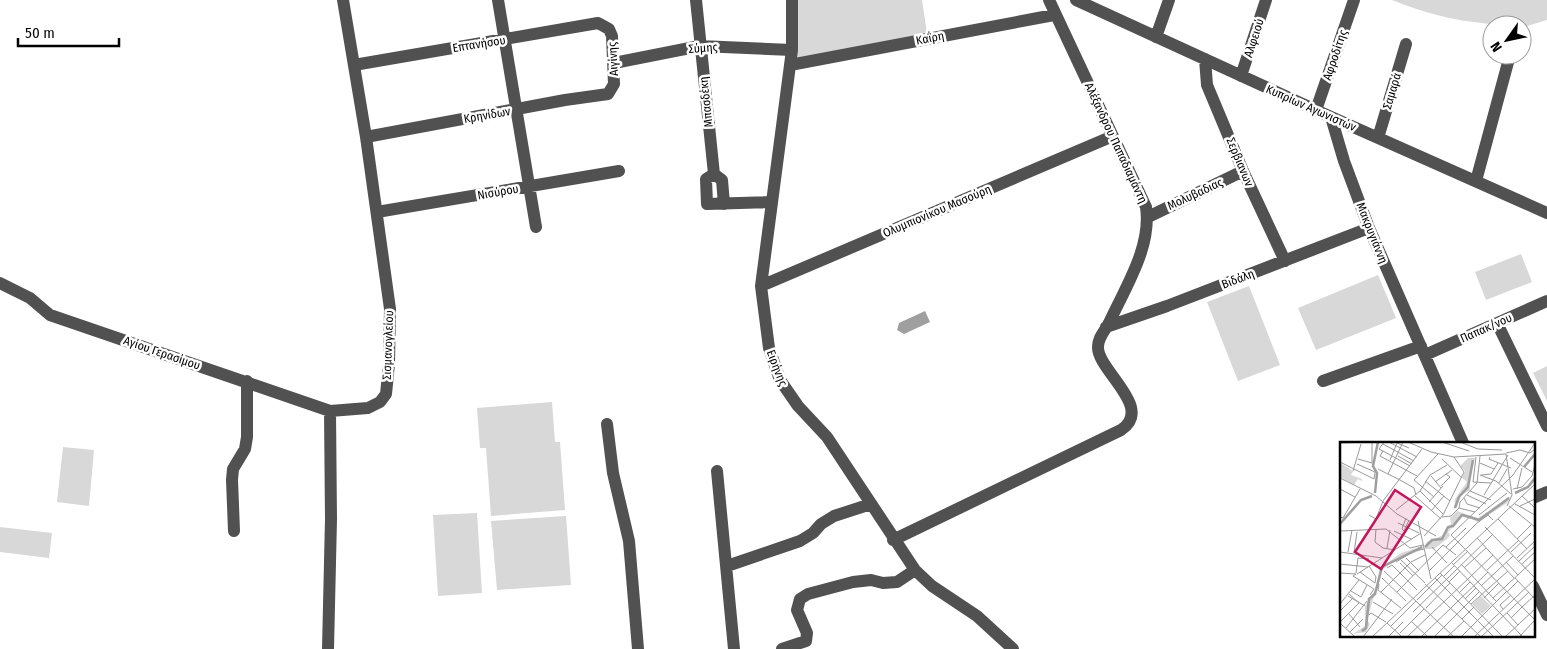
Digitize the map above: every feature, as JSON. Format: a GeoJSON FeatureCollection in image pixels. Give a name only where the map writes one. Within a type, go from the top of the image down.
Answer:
{"type":"FeatureCollection","features":[{"type":"Feature","properties":{"kind":"street","name":"Σισμανογλείου"},"geometry":{"type":"LineString","coordinates":[[330,411],[372,407],[380,402],[386,394],[389,364],[390,309],[366,137],[343,0]]}},
{"type":"Feature","properties":{"kind":"street"},"geometry":{"type":"LineString","coordinates":[[498,0],[536,227]]}},
{"type":"Feature","properties":{"kind":"street","name":"Μπασδέκη"},"geometry":{"type":"LineString","coordinates":[[696,0],[714,174],[722,180],[724,204],[707,204],[706,179],[714,174]]}},
{"type":"Feature","properties":{"kind":"street","name":"Ειρήνης"},"geometry":{"type":"LineString","coordinates":[[792,0],[792,50],[762,286],[769,348],[780,380],[798,406],[827,437],[893,540],[915,570],[932,586],[977,616],[1013,649]]}},
{"type":"Feature","properties":{"kind":"street"},"geometry":{"type":"LineString","coordinates":[[1048,0],[1054,15]]}},
{"type":"Feature","properties":{"kind":"street","name":"Κυπρίων Αγωνιστών"},"geometry":{"type":"LineString","coordinates":[[1076,0],[1331,117],[1547,213]]}},
{"type":"Feature","properties":{"kind":"street"},"geometry":{"type":"LineString","coordinates":[[1156,36],[1169,0]]}},
{"type":"Feature","properties":{"kind":"street","name":"Αλφειού"},"geometry":{"type":"LineString","coordinates":[[1241,76],[1266,0]]}},
{"type":"Feature","properties":{"kind":"street","name":"Αφροδίτης"},"geometry":{"type":"LineString","coordinates":[[1316,110],[1354,0]]}},
{"type":"Feature","properties":{"kind":"street","name":"Καΐρη"},"geometry":{"type":"LineString","coordinates":[[790,65],[1054,15]]}},
{"type":"Feature","properties":{"kind":"street","name":"Αλέξανδρου Παπαδιαμάντη"},"geometry":{"type":"LineString","coordinates":[[893,540],[1127,426],[1130,420],[1129,401],[1100,358],[1098,348],[1099,339],[1136,264],[1146,234],[1148,217],[1143,199],[1054,15]]}},
{"type":"Feature","properties":{"kind":"street","name":"Επτανήσου"},"geometry":{"type":"LineString","coordinates":[[354,65],[598,23],[604,25]]}},
{"type":"Feature","properties":{"kind":"street","name":"Αιγίνης"},"geometry":{"type":"LineString","coordinates":[[604,25],[609,29],[612,36],[614,63],[614,84],[608,94]]}},
{"type":"Feature","properties":{"kind":"street","name":"Σαμαρά"},"geometry":{"type":"LineString","coordinates":[[1378,138],[1406,44]]}},
{"type":"Feature","properties":{"kind":"street","name":"Σύμης"},"geometry":{"type":"LineString","coordinates":[[614,63],[700,46],[792,50]]}},
{"type":"Feature","properties":{"kind":"street","name":"Σερβιανων"},"geometry":{"type":"LineString","coordinates":[[1205,59],[1207,84],[1243,171],[1285,261]]}},
{"type":"Feature","properties":{"kind":"street"},"geometry":{"type":"LineString","coordinates":[[1476,181],[1507,65]]}},
{"type":"Feature","properties":{"kind":"street","name":"Κρηνίδων"},"geometry":{"type":"LineString","coordinates":[[366,137],[608,94]]}},
{"type":"Feature","properties":{"kind":"street","name":"Μακρυγιάννη"},"geometry":{"type":"LineString","coordinates":[[1331,117],[1344,161],[1369,228],[1463,442]]}},
{"type":"Feature","properties":{"kind":"street","name":"Ολυμπιονίκου Μασούρη"},"geometry":{"type":"LineString","coordinates":[[762,286],[1113,136]]}},
{"type":"Feature","properties":{"kind":"street","name":"Νισύρου"},"geometry":{"type":"LineString","coordinates":[[377,212],[619,171]]}},
{"type":"Feature","properties":{"kind":"street","name":"Μολυβαδιας"},"geometry":{"type":"LineString","coordinates":[[1148,217],[1243,171]]}},
{"type":"Feature","properties":{"kind":"street"},"geometry":{"type":"LineString","coordinates":[[724,204],[772,202]]}},
{"type":"Feature","properties":{"kind":"street","name":"Βιδάλη"},"geometry":{"type":"LineString","coordinates":[[1106,327],[1369,228]]}},
{"type":"Feature","properties":{"kind":"street","name":"Αγίου Γερασίμου"},"geometry":{"type":"LineString","coordinates":[[0,283],[25,295],[50,315],[330,411]]}},
{"type":"Feature","properties":{"kind":"street","name":"Παπακ/νου"},"geometry":{"type":"LineString","coordinates":[[1423,350],[1547,301]]}},
{"type":"Feature","properties":{"kind":"street"},"geometry":{"type":"LineString","coordinates":[[1497,322],[1547,426]]}},
{"type":"Feature","properties":{"kind":"street"},"geometry":{"type":"LineString","coordinates":[[1323,382],[1423,350]]}},
{"type":"Feature","properties":{"kind":"street"},"geometry":{"type":"LineString","coordinates":[[234,531],[232,480],[234,470],[245,449],[247,437],[247,382]]}},
{"type":"Feature","properties":{"kind":"street"},"geometry":{"type":"LineString","coordinates":[[328,649],[331,519],[330,411]]}},
{"type":"Feature","properties":{"kind":"street"},"geometry":{"type":"LineString","coordinates":[[608,424],[613,473],[629,541],[638,649]]}},
{"type":"Feature","properties":{"kind":"street"},"geometry":{"type":"LineString","coordinates":[[717,470],[734,649]]}},
{"type":"Feature","properties":{"kind":"street"},"geometry":{"type":"LineString","coordinates":[[1534,498],[1547,492]]}},
{"type":"Feature","properties":{"kind":"street"},"geometry":{"type":"LineString","coordinates":[[727,566],[800,541],[813,533],[820,524],[834,516],[871,504]]}},
{"type":"Feature","properties":{"kind":"street"},"geometry":{"type":"LineString","coordinates":[[782,649],[806,641],[807,633],[797,610],[800,599],[808,594],[853,582],[871,580],[897,582],[915,570]]}},
{"type":"Feature","properties":{"kind":"street"},"geometry":{"type":"LineString","coordinates":[[1534,588],[1547,614]]}},
{"type":"Feature","properties":{"kind":"shaded area"},"geometry":{"type":"Polygon","coordinates":[[[796,0],[922,0],[927,33],[794,65],[796,0]]]}},
{"type":"Feature","properties":{"kind":"shaded area"},"geometry":{"type":"Polygon","coordinates":[[[1392,0],[1547,0],[1547,20],[1532,25],[1532,15],[1482,15],[1482,23],[1440,16],[1392,0]]]}},
{"type":"Feature","properties":{"kind":"shaded area"},"geometry":{"type":"Polygon","coordinates":[[[1521,254],[1532,282],[1486,300],[1475,272],[1521,254]]]}},
{"type":"Feature","properties":{"kind":"shaded area"},"geometry":{"type":"Polygon","coordinates":[[[1378,275],[1396,318],[1316,350],[1298,308],[1378,275]]]}},
{"type":"Feature","properties":{"kind":"shaded area"},"geometry":{"type":"Polygon","coordinates":[[[1249,286],[1280,365],[1238,381],[1207,302],[1249,286]]]}},
{"type":"Feature","properties":{"kind":"shaded area"},"geometry":{"type":"Polygon","coordinates":[[[925,311],[930,322],[904,334],[897,330],[899,323],[925,311]]]}},
{"type":"Feature","properties":{"kind":"shaded area"},"geometry":{"type":"Polygon","coordinates":[[[1547,366],[1547,401],[1533,373],[1547,366]]]}},
{"type":"Feature","properties":{"kind":"shaded area"},"geometry":{"type":"Polygon","coordinates":[[[552,402],[555,442],[560,442],[565,510],[491,516],[486,448],[480,448],[477,408],[552,402]]]}},
{"type":"Feature","properties":{"kind":"shaded area"},"geometry":{"type":"Polygon","coordinates":[[[63,447],[94,450],[89,506],[57,502],[63,447]]]}},
{"type":"Feature","properties":{"kind":"shaded area"},"geometry":{"type":"Polygon","coordinates":[[[477,513],[482,593],[438,596],[433,515],[477,513]]]}},
{"type":"Feature","properties":{"kind":"shaded area"},"geometry":{"type":"Polygon","coordinates":[[[566,516],[571,585],[497,590],[491,521],[566,516]]]}},
{"type":"Feature","properties":{"kind":"shaded area"},"geometry":{"type":"Polygon","coordinates":[[[0,527],[52,533],[49,558],[0,552],[0,527]]]}}]}
